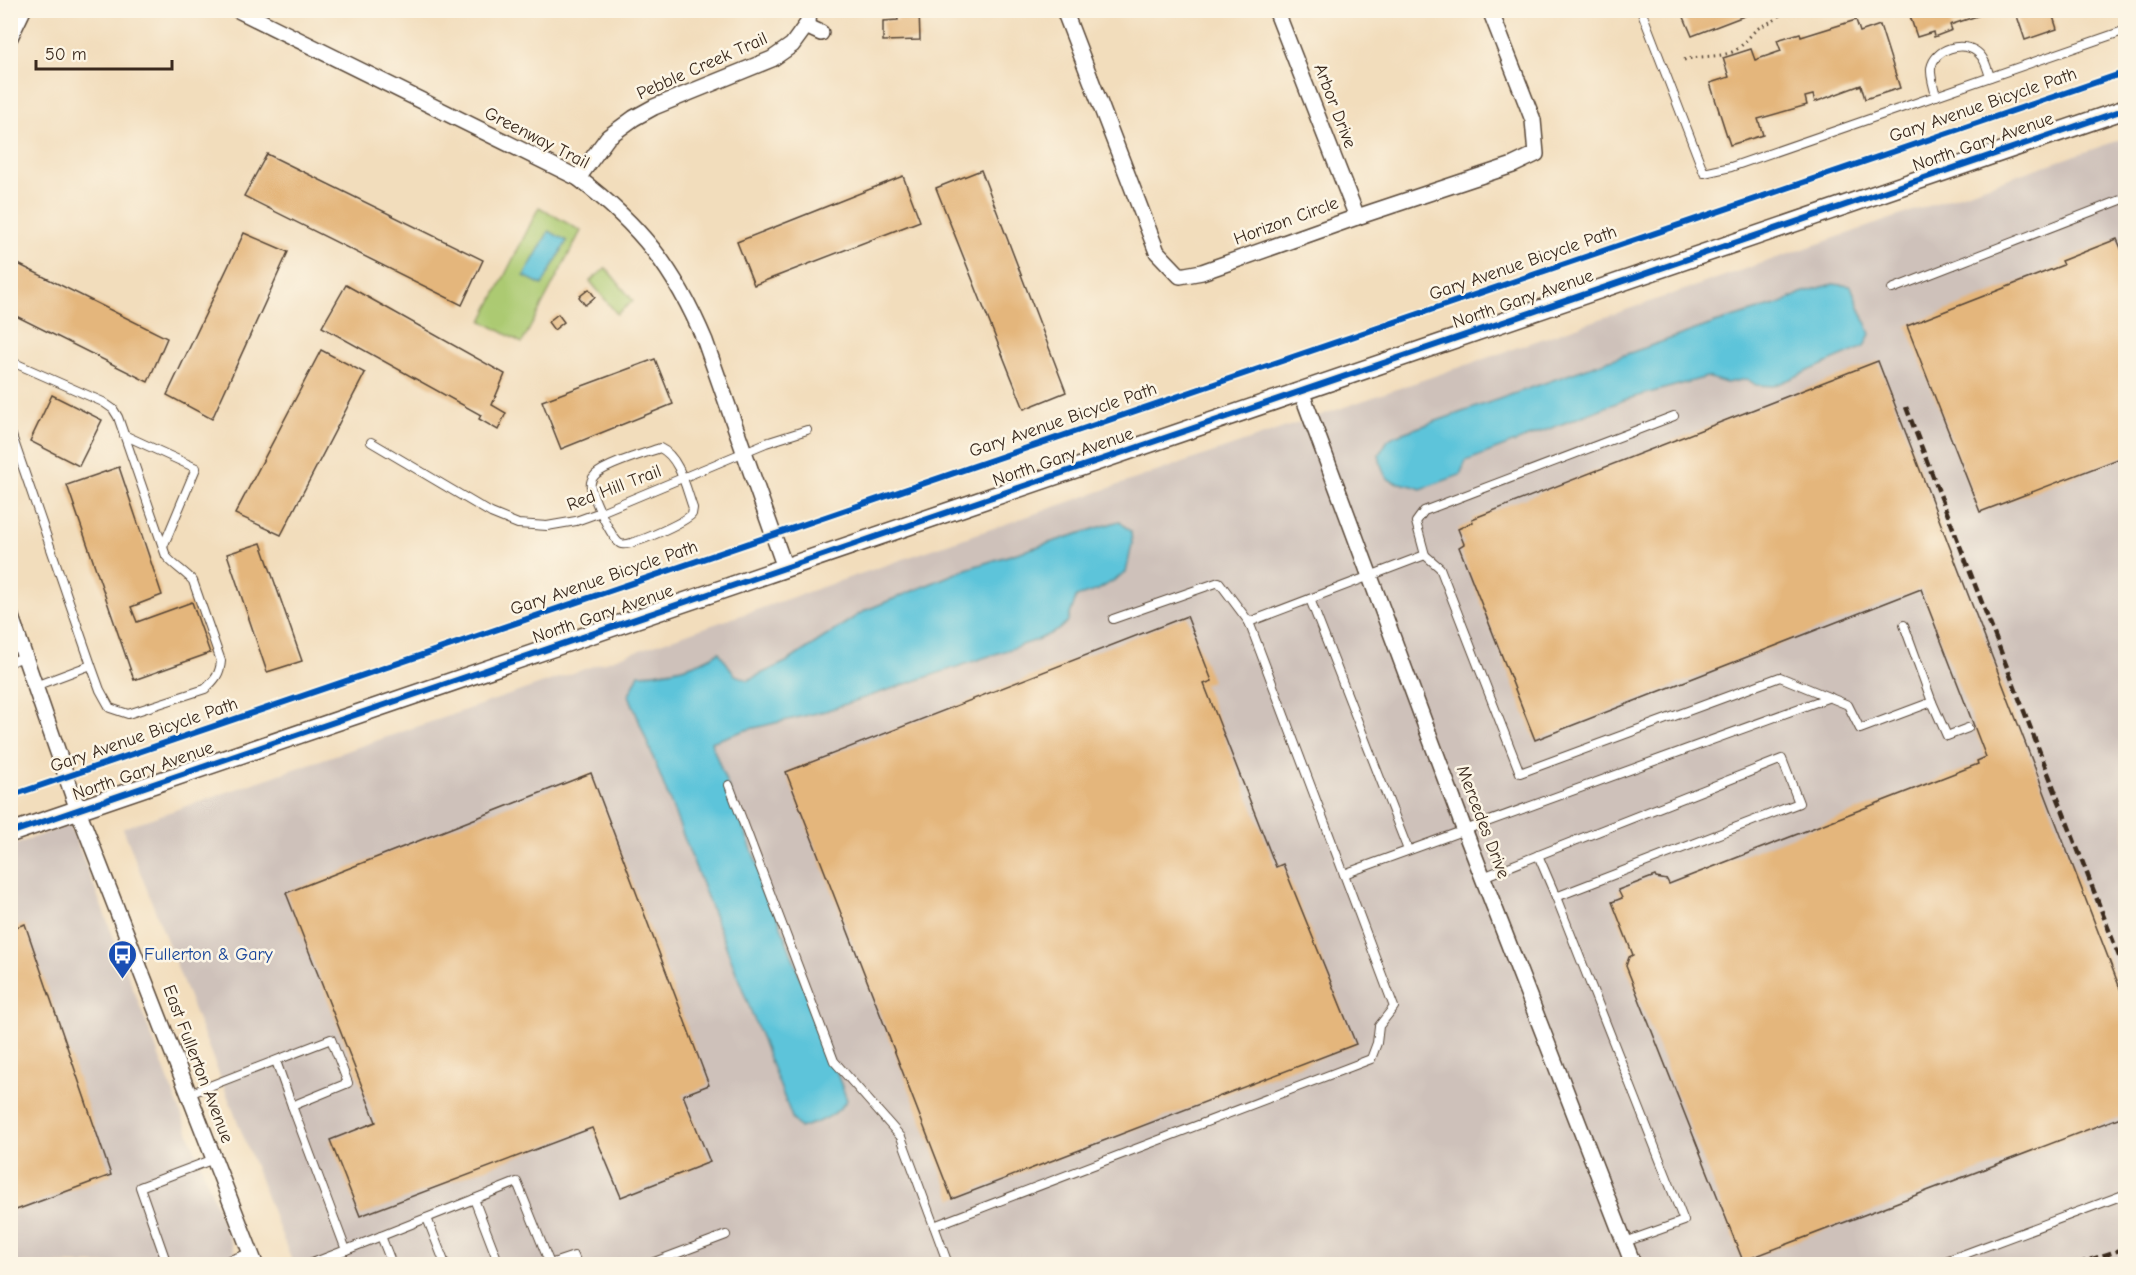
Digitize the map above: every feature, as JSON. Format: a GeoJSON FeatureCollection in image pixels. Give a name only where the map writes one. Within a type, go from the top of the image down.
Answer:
{"type":"FeatureCollection","features":[{"type":"Feature","properties":{"kind":"street","name":"Greenway Trail"},"geometry":{"type":"LineString","coordinates":[[238,10],[578,178],[621,213],[661,257],[683,292],[705,341],[785,568]]}},
{"type":"Feature","properties":{"kind":"street","name":"Horizon Circle"},"geometry":{"type":"LineString","coordinates":[[1064,10],[1157,252],[1180,276],[1202,272],[1513,165],[1536,154],[1533,120],[1490,10]]}},
{"type":"Feature","properties":{"kind":"street","name":"Arbor Drive"},"geometry":{"type":"LineString","coordinates":[[1276,10],[1357,217]]}},
{"type":"Feature","properties":{"kind":"street"},"geometry":{"type":"LineString","coordinates":[[10,37],[18,13]]}},
{"type":"Feature","properties":{"kind":"street","name":"Pebble Creek Trail"},"geometry":{"type":"LineString","coordinates":[[578,178],[608,137],[634,118],[654,107],[772,59],[792,45],[807,18]]}},
{"type":"Feature","properties":{"kind":"street"},"geometry":{"type":"LineString","coordinates":[[807,18],[821,33]]}},
{"type":"Feature","properties":{"kind":"street","name":"North Gary Avenue"},"geometry":{"type":"LineString","coordinates":[[10,833],[1301,391],[2124,116]]}},
{"type":"Feature","properties":{"kind":"street","name":"Mercedes Drive"},"geometry":{"type":"LineString","coordinates":[[1301,391],[1464,829],[1633,1264]]}},
{"type":"Feature","properties":{"kind":"street","name":"East Fullerton Avenue"},"geometry":{"type":"LineString","coordinates":[[10,615],[18,660],[35,686],[78,810],[253,1259]]}},
{"type":"Feature","properties":{"kind":"lane"},"geometry":{"type":"LineString","coordinates":[[1641,10],[1704,173],[1731,166],[2126,30]]}},
{"type":"Feature","properties":{"kind":"lane"},"geometry":{"type":"LineString","coordinates":[[1936,96],[1931,68],[1941,52],[1950,48],[1960,46],[1979,53],[1990,77]]}},
{"type":"Feature","properties":{"kind":"lane"},"geometry":{"type":"LineString","coordinates":[[1892,290],[2126,198]]}},
{"type":"Feature","properties":{"kind":"lane"},"geometry":{"type":"LineString","coordinates":[[10,361],[103,402],[113,409],[166,556],[193,581],[219,652],[220,672],[214,681],[205,688],[128,714],[110,708],[100,690],[10,430]]}},
{"type":"Feature","properties":{"kind":"lane"},"geometry":{"type":"LineString","coordinates":[[1674,416],[1424,511],[1416,522],[1425,555],[1440,568],[1520,773],[1780,677],[1848,705],[1860,729],[1932,702]]}},
{"type":"Feature","properties":{"kind":"lane","name":"Red Hill Trail"},"geometry":{"type":"LineString","coordinates":[[371,442],[491,513],[518,524],[547,526],[576,521],[601,512],[744,453],[807,430]]}},
{"type":"Feature","properties":{"kind":"lane"},"geometry":{"type":"LineString","coordinates":[[124,435],[196,468],[163,547]]}},
{"type":"Feature","properties":{"kind":"lane"},"geometry":{"type":"LineString","coordinates":[[660,448],[666,451],[682,478],[693,514],[679,523],[625,546],[616,541],[590,486],[595,475],[604,470],[660,448]]}},
{"type":"Feature","properties":{"kind":"lane"},"geometry":{"type":"LineString","coordinates":[[1249,622],[1425,555]]}},
{"type":"Feature","properties":{"kind":"lane"},"geometry":{"type":"LineString","coordinates":[[934,1226],[1371,1059],[1377,1042],[1379,1026],[1394,1007],[1249,622],[1219,582],[1113,619]]}},
{"type":"Feature","properties":{"kind":"lane"},"geometry":{"type":"LineString","coordinates":[[1310,599],[1408,850]]}},
{"type":"Feature","properties":{"kind":"lane"},"geometry":{"type":"LineString","coordinates":[[1904,625],[1947,736],[1968,728]]}},
{"type":"Feature","properties":{"kind":"lane"},"geometry":{"type":"LineString","coordinates":[[35,686],[92,665]]}},
{"type":"Feature","properties":{"kind":"lane"},"geometry":{"type":"LineString","coordinates":[[1344,873],[1830,697]]}},
{"type":"Feature","properties":{"kind":"lane"},"geometry":{"type":"LineString","coordinates":[[1483,877],[1782,759],[1798,803],[1556,897]]}},
{"type":"Feature","properties":{"kind":"lane"},"geometry":{"type":"LineString","coordinates":[[729,785],[834,1061],[901,1137],[948,1264]]}},
{"type":"Feature","properties":{"kind":"lane"},"geometry":{"type":"LineString","coordinates":[[1538,855],[1684,1221],[1625,1242]]}},
{"type":"Feature","properties":{"kind":"lane"},"geometry":{"type":"LineString","coordinates":[[189,1094],[332,1039],[348,1083],[292,1106]]}},
{"type":"Feature","properties":{"kind":"lane"},"geometry":{"type":"LineString","coordinates":[[276,1061],[346,1250]]}},
{"type":"Feature","properties":{"kind":"lane"},"geometry":{"type":"LineString","coordinates":[[167,1264],[140,1187],[214,1159]]}},
{"type":"Feature","properties":{"kind":"lane"},"geometry":{"type":"LineString","coordinates":[[310,1264],[517,1182],[550,1264],[574,1256],[577,1264]]}},
{"type":"Feature","properties":{"kind":"lane"},"geometry":{"type":"LineString","coordinates":[[1938,1264],[2126,1194]]}},
{"type":"Feature","properties":{"kind":"lane"},"geometry":{"type":"LineString","coordinates":[[474,1199],[499,1264]]}},
{"type":"Feature","properties":{"kind":"lane"},"geometry":{"type":"LineString","coordinates":[[427,1218],[445,1264]]}},
{"type":"Feature","properties":{"kind":"lane"},"geometry":{"type":"LineString","coordinates":[[649,1264],[726,1235]]}},
{"type":"Feature","properties":{"kind":"lane"},"geometry":{"type":"LineString","coordinates":[[381,1236],[392,1264]]}},
{"type":"Feature","properties":{"kind":"lane"},"geometry":{"type":"LineString","coordinates":[[218,1264],[253,1259]]}},
{"type":"Feature","properties":{"kind":"path"},"geometry":{"type":"LineString","coordinates":[[1684,60],[1733,52],[1760,28],[1774,22],[1784,10]]}},
{"type":"Feature","properties":{"kind":"shaded area"},"geometry":{"type":"Polygon","coordinates":[[[2125,138],[2125,1264],[293,1264],[123,828],[2125,138]]]}},
{"type":"Feature","properties":{"kind":"shaded area"},"geometry":{"type":"Polygon","coordinates":[[[70,824],[239,1264],[11,1264],[11,846],[70,824]]]}},
{"type":"Feature","properties":{"kind":"green space"},"geometry":{"type":"Polygon","coordinates":[[[539,207],[581,231],[522,343],[482,321],[539,207]]]}},
{"type":"Feature","properties":{"kind":"green space"},"geometry":{"type":"Polygon","coordinates":[[[606,268],[633,301],[617,314],[590,281],[606,268]]]}},
{"type":"Feature","properties":{"kind":"water"},"geometry":{"type":"Polygon","coordinates":[[[549,231],[567,241],[542,285],[524,276],[549,231]]]}},
{"type":"Feature","properties":{"kind":"water"},"geometry":{"type":"Polygon","coordinates":[[[1833,284],[1851,286],[1870,334],[1864,347],[1774,386],[1756,385],[1747,379],[1726,383],[1707,377],[1624,400],[1466,461],[1460,475],[1421,489],[1392,481],[1384,473],[1379,454],[1388,440],[1394,436],[1715,323],[1782,303],[1801,293],[1833,284]]]}},
{"type":"Feature","properties":{"kind":"water"},"geometry":{"type":"Polygon","coordinates":[[[1119,521],[1131,532],[1132,544],[1126,573],[1098,590],[1076,597],[1068,621],[1058,630],[1037,640],[825,711],[746,730],[711,742],[847,1100],[832,1115],[800,1128],[793,1120],[629,695],[639,674],[680,668],[701,662],[719,652],[735,675],[748,680],[788,661],[864,611],[966,569],[1119,521]]]}},
{"type":"Feature","properties":{"kind":"building"},"geometry":{"type":"Polygon","coordinates":[[[897,10],[919,10],[920,40],[883,41],[883,21],[898,20],[897,10]]]}},
{"type":"Feature","properties":{"kind":"building"},"geometry":{"type":"Polygon","coordinates":[[[1681,10],[1751,10],[1752,13],[1692,36],[1681,10]]]}},
{"type":"Feature","properties":{"kind":"building"},"geometry":{"type":"Polygon","coordinates":[[[1908,10],[1985,10],[1986,13],[1950,25],[1952,30],[1934,37],[1933,32],[1917,37],[1908,10]]]}},
{"type":"Feature","properties":{"kind":"building"},"geometry":{"type":"Polygon","coordinates":[[[2015,10],[2051,10],[2057,29],[2025,40],[2015,10]]]}},
{"type":"Feature","properties":{"kind":"building"},"geometry":{"type":"Polygon","coordinates":[[[1856,20],[1860,32],[1880,25],[1900,88],[1865,99],[1861,85],[1815,102],[1813,95],[1805,97],[1807,105],[1758,119],[1763,135],[1730,145],[1710,83],[1729,77],[1723,58],[1751,49],[1755,60],[1781,51],[1777,40],[1800,33],[1801,37],[1856,20]]]}},
{"type":"Feature","properties":{"kind":"building"},"geometry":{"type":"Polygon","coordinates":[[[267,154],[483,260],[462,305],[244,196],[267,154]]]}},
{"type":"Feature","properties":{"kind":"building"},"geometry":{"type":"Polygon","coordinates":[[[981,170],[1066,392],[1024,409],[936,188],[981,170]]]}},
{"type":"Feature","properties":{"kind":"building"},"geometry":{"type":"Polygon","coordinates":[[[903,176],[920,221],[754,285],[737,242],[903,176]]]}},
{"type":"Feature","properties":{"kind":"building"},"geometry":{"type":"Polygon","coordinates":[[[244,233],[288,252],[212,419],[167,395],[244,233]]]}},
{"type":"Feature","properties":{"kind":"building"},"geometry":{"type":"Polygon","coordinates":[[[2117,239],[2126,260],[2126,456],[1980,512],[1907,326],[2063,265],[2061,261],[2117,239]]]}},
{"type":"Feature","properties":{"kind":"building"},"geometry":{"type":"Polygon","coordinates":[[[10,260],[167,338],[148,382],[10,313],[10,260]]]}},
{"type":"Feature","properties":{"kind":"building"},"geometry":{"type":"Polygon","coordinates":[[[346,285],[505,374],[492,405],[506,413],[498,430],[479,419],[481,415],[322,327],[346,285]]]}},
{"type":"Feature","properties":{"kind":"building"},"geometry":{"type":"Polygon","coordinates":[[[589,289],[595,297],[585,305],[579,297],[589,289]]]}},
{"type":"Feature","properties":{"kind":"building"},"geometry":{"type":"Polygon","coordinates":[[[558,314],[564,322],[554,330],[548,322],[558,314]]]}},
{"type":"Feature","properties":{"kind":"building"},"geometry":{"type":"Polygon","coordinates":[[[321,350],[365,373],[281,535],[235,514],[321,350]]]}},
{"type":"Feature","properties":{"kind":"building"},"geometry":{"type":"Polygon","coordinates":[[[655,359],[673,404],[561,449],[542,401],[655,359]]]}},
{"type":"Feature","properties":{"kind":"building"},"geometry":{"type":"Polygon","coordinates":[[[1878,361],[2126,1004],[2126,1115],[1743,1261],[1626,966],[1629,957],[1633,955],[1612,902],[1622,898],[1618,890],[1655,876],[1667,880],[1669,884],[1978,764],[1977,761],[1986,757],[1921,589],[1535,740],[1459,547],[1464,544],[1458,529],[1473,522],[1472,519],[1878,361]]]}},
{"type":"Feature","properties":{"kind":"building"},"geometry":{"type":"Polygon","coordinates":[[[52,395],[102,420],[79,466],[30,441],[52,395]]]}},
{"type":"Feature","properties":{"kind":"building"},"geometry":{"type":"Polygon","coordinates":[[[119,467],[162,595],[131,607],[137,622],[192,602],[210,653],[134,680],[67,485],[119,467]]]}},
{"type":"Feature","properties":{"kind":"building"},"geometry":{"type":"Polygon","coordinates":[[[261,543],[302,661],[267,672],[227,554],[261,543]]]}},
{"type":"Feature","properties":{"kind":"building"},"geometry":{"type":"Polygon","coordinates":[[[1187,616],[1212,681],[1204,684],[1276,867],[1283,864],[1356,1044],[952,1199],[786,772],[1187,616]]]}},
{"type":"Feature","properties":{"kind":"building"},"geometry":{"type":"Polygon","coordinates":[[[591,773],[709,1085],[683,1095],[710,1162],[621,1197],[592,1128],[360,1216],[330,1140],[376,1122],[286,893],[591,773]]]}},
{"type":"Feature","properties":{"kind":"building"},"geometry":{"type":"Polygon","coordinates":[[[25,924],[111,1175],[16,1210],[14,1206],[10,1208],[10,929],[25,924]]]}},
{"type":"Feature","properties":{"kind":"railway"},"geometry":{"type":"LineString","coordinates":[[1906,407],[2126,974]]}},
{"type":"Feature","properties":{"kind":"railway"},"geometry":{"type":"LineString","coordinates":[[2077,1264],[2126,1248]]}},
{"type":"Feature","properties":{"kind":"cycle path","name":"Gary Avenue Bicycle Path"},"geometry":{"type":"LineString","coordinates":[[10,796],[2126,72]]}},
{"type":"Feature","properties":{"kind":"cycle path"},"geometry":{"type":"LineString","coordinates":[[10,833],[2126,109]]}},
{"type":"Feature","properties":{"kind":"place","name":"Fullerton & Gary"},"geometry":{"type":"Point","coordinates":[123,980]}}]}
